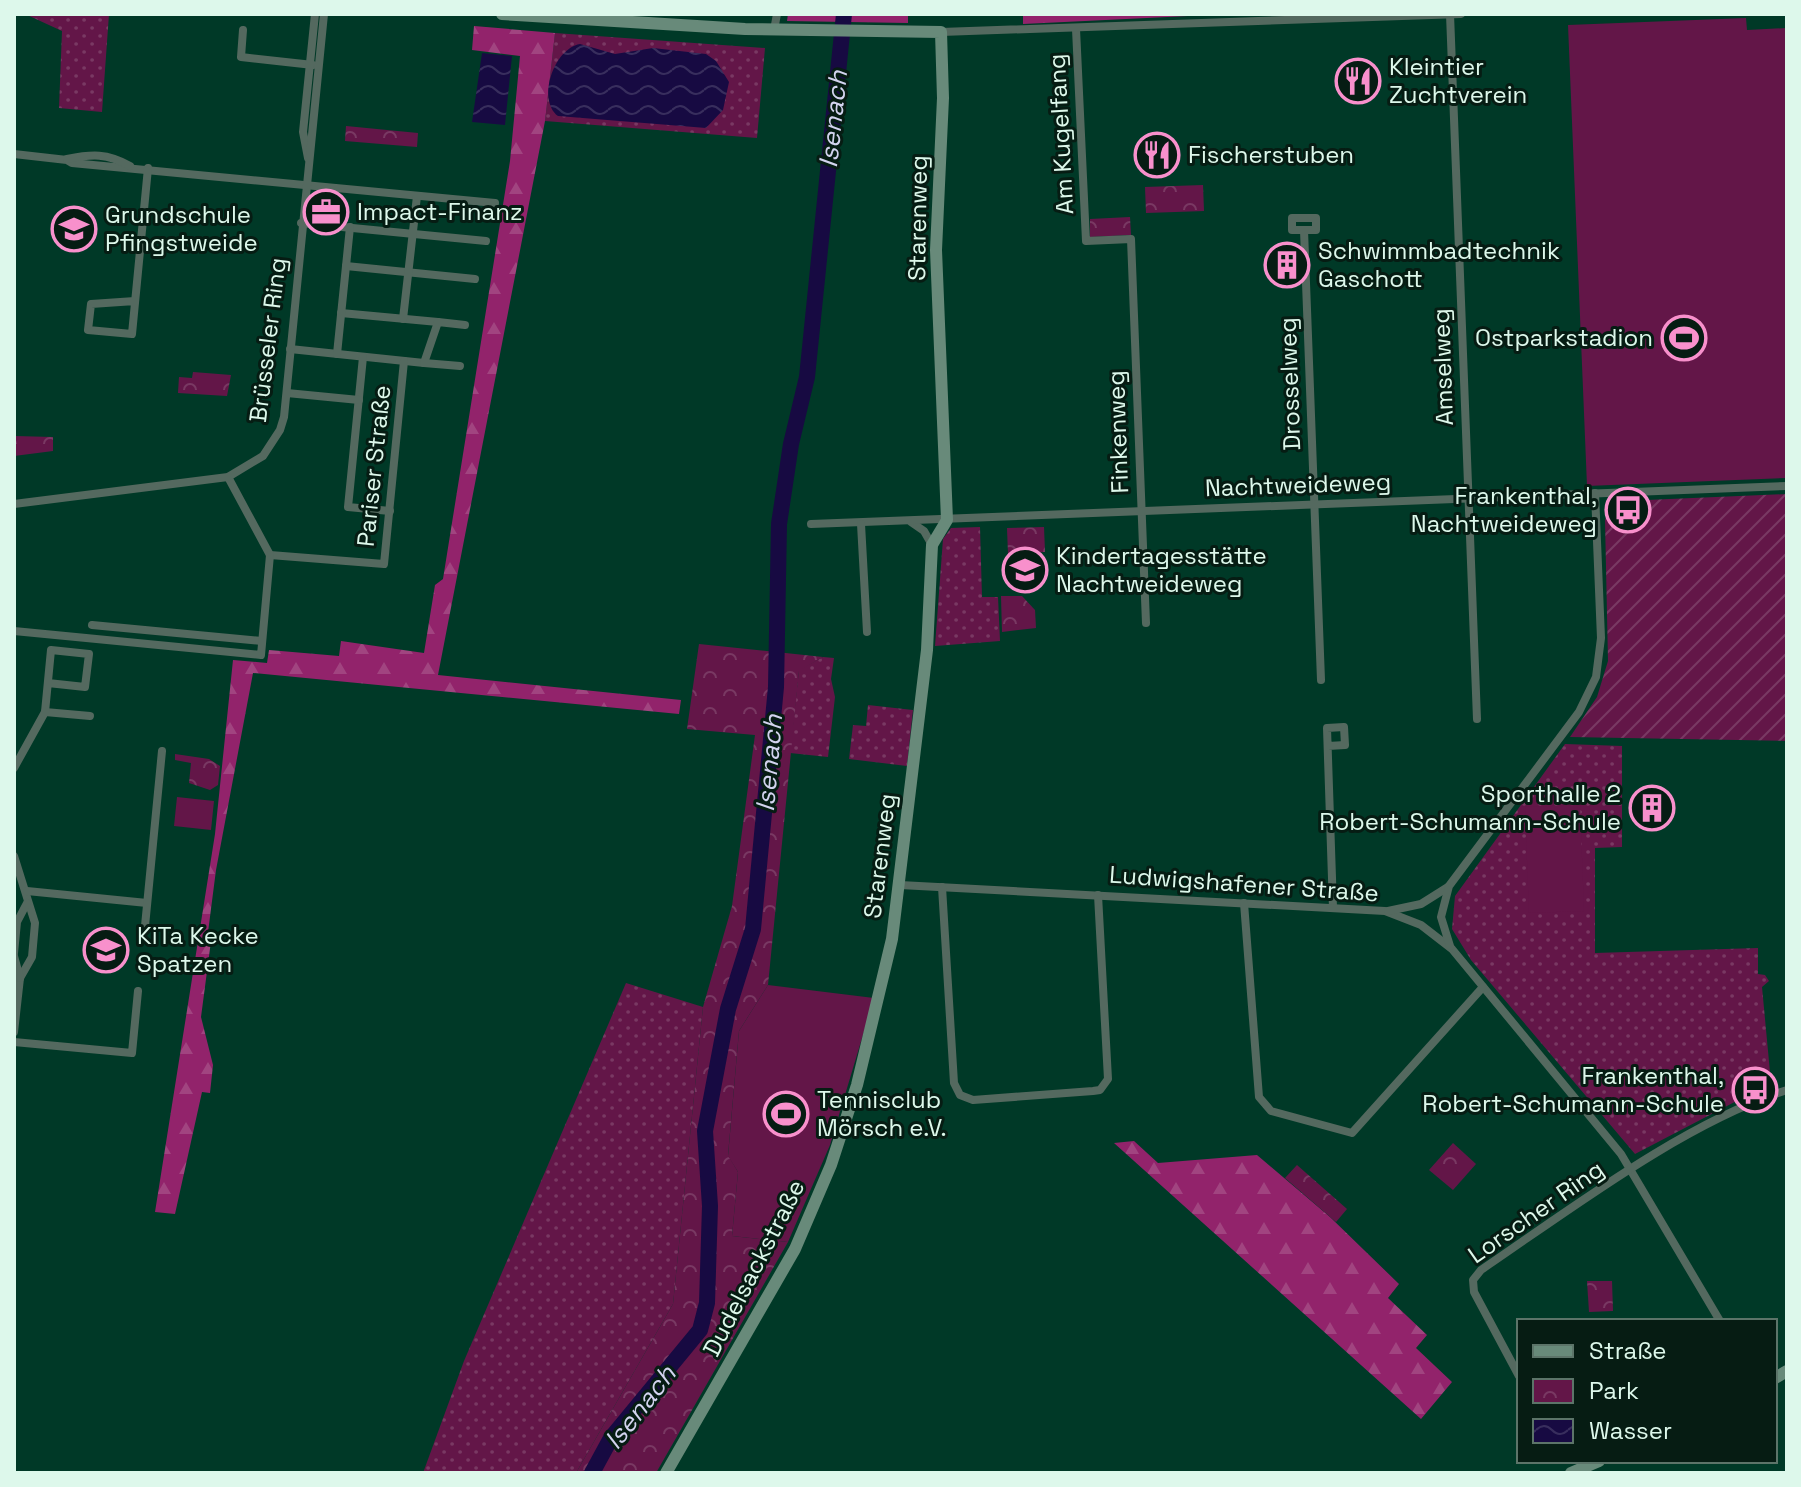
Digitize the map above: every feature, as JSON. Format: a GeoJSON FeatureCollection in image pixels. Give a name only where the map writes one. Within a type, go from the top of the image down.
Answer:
{"type":"FeatureCollection","features":[{"type":"Feature","properties":{"kind":"street","name":"Brüsseler Ring"},"geometry":{"type":"LineString","coordinates":[[14,504],[228,477],[256,462],[273,443],[284,417],[287,393],[308,159],[315,14]]}},
{"type":"Feature","properties":{"kind":"street","name":"Brüsseler Ring"},"geometry":{"type":"LineString","coordinates":[[313,64],[324,14]]}},
{"type":"Feature","properties":{"kind":"street"},"geometry":{"type":"LineString","coordinates":[[502,14],[774,30],[941,32],[1461,14]]}},
{"type":"Feature","properties":{"kind":"street"},"geometry":{"type":"LineString","coordinates":[[774,30],[777,14]]}},
{"type":"Feature","properties":{"kind":"street","name":"Amselweg"},"geometry":{"type":"LineString","coordinates":[[1450,14],[1477,719]]}},
{"type":"Feature","properties":{"kind":"street","name":"Am Kugelfang"},"geometry":{"type":"LineString","coordinates":[[1076,29],[1086,241],[1131,239]]}},
{"type":"Feature","properties":{"kind":"street"},"geometry":{"type":"LineString","coordinates":[[243,30],[241,57],[313,64]]}},
{"type":"Feature","properties":{"kind":"street","name":"Starenweg"},"geometry":{"type":"LineString","coordinates":[[831,1165],[880,999],[900,885],[928,636],[932,545],[947,520],[936,250],[943,98],[941,32]]}},
{"type":"Feature","properties":{"kind":"street"},"geometry":{"type":"LineString","coordinates":[[14,154],[67,160],[92,154],[113,156],[130,166],[495,203]]}},
{"type":"Feature","properties":{"kind":"street"},"geometry":{"type":"LineString","coordinates":[[135,301],[91,304],[88,330],[132,334],[148,168]]}},
{"type":"Feature","properties":{"kind":"street"},"geometry":{"type":"LineString","coordinates":[[403,319],[417,196]]}},
{"type":"Feature","properties":{"kind":"street"},"geometry":{"type":"LineString","coordinates":[[301,223],[486,241]]}},
{"type":"Feature","properties":{"kind":"street"},"geometry":{"type":"LineString","coordinates":[[337,354],[350,227]]}},
{"type":"Feature","properties":{"kind":"street","name":"Drosselweg"},"geometry":{"type":"LineString","coordinates":[[1304,230],[1321,680]]}},
{"type":"Feature","properties":{"kind":"street","name":"Finkenweg"},"geometry":{"type":"LineString","coordinates":[[1131,239],[1146,623]]}},
{"type":"Feature","properties":{"kind":"street"},"geometry":{"type":"LineString","coordinates":[[346,266],[475,279]]}},
{"type":"Feature","properties":{"kind":"street"},"geometry":{"type":"LineString","coordinates":[[341,313],[465,325]]}},
{"type":"Feature","properties":{"kind":"street"},"geometry":{"type":"LineString","coordinates":[[424,363],[438,322]]}},
{"type":"Feature","properties":{"kind":"street","name":"Pariser Straße"},"geometry":{"type":"LineString","coordinates":[[290,349],[460,366]]}},
{"type":"Feature","properties":{"kind":"street"},"geometry":{"type":"LineString","coordinates":[[363,357],[348,507],[390,511]]}},
{"type":"Feature","properties":{"kind":"street","name":"Pariser Straße"},"geometry":{"type":"LineString","coordinates":[[270,555],[384,564],[404,361]]}},
{"type":"Feature","properties":{"kind":"street"},"geometry":{"type":"LineString","coordinates":[[287,393],[359,400]]}},
{"type":"Feature","properties":{"kind":"street"},"geometry":{"type":"LineString","coordinates":[[14,631],[261,655],[270,555],[228,477]]}},
{"type":"Feature","properties":{"kind":"street","name":"Nachtweideweg"},"geometry":{"type":"LineString","coordinates":[[811,524],[1787,486]]}},
{"type":"Feature","properties":{"kind":"street"},"geometry":{"type":"LineString","coordinates":[[1385,911],[1421,904],[1449,886],[1579,712],[1596,677],[1601,638],[1595,493]]}},
{"type":"Feature","properties":{"kind":"street"},"geometry":{"type":"LineString","coordinates":[[910,522],[924,531],[932,545]]}},
{"type":"Feature","properties":{"kind":"street"},"geometry":{"type":"LineString","coordinates":[[861,524],[867,632]]}},
{"type":"Feature","properties":{"kind":"street"},"geometry":{"type":"LineString","coordinates":[[92,625],[262,641]]}},
{"type":"Feature","properties":{"kind":"street"},"geometry":{"type":"LineString","coordinates":[[14,768],[45,712],[51,650],[89,654],[85,687],[48,683]]}},
{"type":"Feature","properties":{"kind":"street"},"geometry":{"type":"LineString","coordinates":[[45,712],[90,716]]}},
{"type":"Feature","properties":{"kind":"street"},"geometry":{"type":"LineString","coordinates":[[1328,746],[1333,908]]}},
{"type":"Feature","properties":{"kind":"street"},"geometry":{"type":"LineString","coordinates":[[145,926],[162,751]]}},
{"type":"Feature","properties":{"kind":"street"},"geometry":{"type":"LineString","coordinates":[[14,856],[35,923],[32,957],[20,978]]}},
{"type":"Feature","properties":{"kind":"street","name":"Ludwigshafener Straße"},"geometry":{"type":"LineString","coordinates":[[900,885],[1385,911],[1421,925],[1452,949],[1632,1170],[1719,1319]]}},
{"type":"Feature","properties":{"kind":"street"},"geometry":{"type":"LineString","coordinates":[[1449,886],[1441,917],[1452,949]]}},
{"type":"Feature","properties":{"kind":"street"},"geometry":{"type":"LineString","coordinates":[[942,887],[954,1083],[960,1095],[973,1100],[1100,1090],[1108,1079],[1098,895]]}},
{"type":"Feature","properties":{"kind":"street"},"geometry":{"type":"LineString","coordinates":[[27,891],[147,903]]}},
{"type":"Feature","properties":{"kind":"street"},"geometry":{"type":"LineString","coordinates":[[14,1032],[20,978],[14,954],[17,922],[27,903]]}},
{"type":"Feature","properties":{"kind":"street"},"geometry":{"type":"LineString","coordinates":[[1244,903],[1259,1097],[1271,1111],[1352,1133],[1483,987]]}},
{"type":"Feature","properties":{"kind":"street"},"geometry":{"type":"LineString","coordinates":[[14,1042],[132,1053],[138,991]]}},
{"type":"Feature","properties":{"kind":"street"},"geometry":{"type":"LineString","coordinates":[[1632,1170],[1731,1111],[1787,1090]]}},
{"type":"Feature","properties":{"kind":"street","name":"Dudelsackstraße"},"geometry":{"type":"LineString","coordinates":[[666,1473],[795,1249],[831,1165]]}},
{"type":"Feature","properties":{"kind":"street","name":"Lorscher Ring"},"geometry":{"type":"LineString","coordinates":[[1517,1372],[1474,1292],[1473,1280],[1481,1270],[1632,1170]]}},
{"type":"Feature","properties":{"kind":"street"},"geometry":{"type":"LineString","coordinates":[[1571,1473],[1594,1463]]}},
{"type":"Feature","properties":{"kind":"green space"},"geometry":{"type":"Polygon","coordinates":[[[25,14],[109,14],[102,112],[59,108],[62,31],[25,14]]]}},
{"type":"Feature","properties":{"kind":"green space"},"geometry":{"type":"Polygon","coordinates":[[[788,14],[908,14],[908,23],[787,21],[788,14]]]}},
{"type":"Feature","properties":{"kind":"green space"},"geometry":{"type":"Polygon","coordinates":[[[1023,14],[1229,14],[1023,24],[1023,14]]]}},
{"type":"Feature","properties":{"kind":"green space","name":"Ostparkstadion"},"geometry":{"type":"Polygon","coordinates":[[[1746,18],[1747,30],[1787,28],[1787,478],[1587,486],[1568,25],[1746,18]]]}},
{"type":"Feature","properties":{"kind":"green space"},"geometry":{"type":"Polygon","coordinates":[[[474,26],[555,33],[545,121],[438,675],[681,700],[679,714],[253,673],[216,870],[207,940],[211,941],[201,1017],[213,1065],[210,1093],[202,1092],[175,1214],[155,1212],[215,834],[233,660],[267,663],[269,650],[339,656],[341,641],[424,653],[435,585],[443,579],[510,161],[520,56],[472,50],[474,26]]]}},
{"type":"Feature","properties":{"kind":"green space"},"geometry":{"type":"Polygon","coordinates":[[[555,33],[765,48],[757,138],[545,121],[555,33]]]}},
{"type":"Feature","properties":{"kind":"green space"},"geometry":{"type":"Polygon","coordinates":[[[346,126],[418,133],[417,147],[345,141],[346,126]]]}},
{"type":"Feature","properties":{"kind":"green space"},"geometry":{"type":"Polygon","coordinates":[[[1203,185],[1204,211],[1146,213],[1145,187],[1203,185]]]}},
{"type":"Feature","properties":{"kind":"green space"},"geometry":{"type":"Polygon","coordinates":[[[1130,217],[1131,235],[1090,237],[1090,219],[1130,217]]]}},
{"type":"Feature","properties":{"kind":"green space"},"geometry":{"type":"Polygon","coordinates":[[[193,372],[231,375],[227,396],[178,393],[179,377],[192,378],[193,372]]]}},
{"type":"Feature","properties":{"kind":"green space"},"geometry":{"type":"Polygon","coordinates":[[[14,436],[53,437],[53,451],[14,456],[14,436]]]}},
{"type":"Feature","properties":{"kind":"green space"},"geometry":{"type":"Polygon","coordinates":[[[1787,494],[1787,741],[1570,737],[1597,697],[1608,661],[1605,520],[1610,507],[1623,501],[1787,494]]]}},
{"type":"Feature","properties":{"kind":"green space"},"geometry":{"type":"Polygon","coordinates":[[[980,527],[982,597],[998,597],[1000,641],[935,646],[943,539],[951,528],[980,527]]]}},
{"type":"Feature","properties":{"kind":"green space"},"geometry":{"type":"Polygon","coordinates":[[[1044,527],[1045,552],[1008,554],[1007,528],[1044,527]]]}},
{"type":"Feature","properties":{"kind":"green space"},"geometry":{"type":"Polygon","coordinates":[[[1001,596],[1022,596],[1035,610],[1036,628],[1002,632],[1001,596]]]}},
{"type":"Feature","properties":{"kind":"green space"},"geometry":{"type":"Polygon","coordinates":[[[699,644],[823,657],[799,671],[768,985],[739,1031],[728,1155],[738,1172],[732,1236],[788,1242],[656,1473],[576,1473],[673,1304],[703,1007],[732,906],[755,735],[687,729],[699,644]]]}},
{"type":"Feature","properties":{"kind":"green space"},"geometry":{"type":"Polygon","coordinates":[[[823,657],[834,658],[831,679],[835,697],[828,757],[790,753],[799,670],[823,657]]]}},
{"type":"Feature","properties":{"kind":"green space"},"geometry":{"type":"Polygon","coordinates":[[[868,705],[913,710],[907,766],[849,759],[853,725],[866,726],[868,705]]]}},
{"type":"Feature","properties":{"kind":"green space"},"geometry":{"type":"Polygon","coordinates":[[[1565,744],[1622,746],[1622,847],[1595,848],[1595,953],[1758,948],[1758,974],[1765,975],[1769,981],[1762,987],[1771,1083],[1635,1154],[1471,960],[1452,929],[1455,896],[1565,744]]]}},
{"type":"Feature","properties":{"kind":"green space"},"geometry":{"type":"Polygon","coordinates":[[[175,754],[209,759],[220,766],[218,785],[210,790],[189,783],[191,763],[175,760],[175,754]]]}},
{"type":"Feature","properties":{"kind":"green space"},"geometry":{"type":"Polygon","coordinates":[[[177,797],[214,801],[211,830],[174,826],[177,797]]]}},
{"type":"Feature","properties":{"kind":"green space"},"geometry":{"type":"Polygon","coordinates":[[[1580,805],[1584,911],[1529,913],[1525,807],[1580,805]]]}},
{"type":"Feature","properties":{"kind":"green space"},"geometry":{"type":"Polygon","coordinates":[[[626,983],[703,1007],[673,1304],[576,1473],[423,1473],[464,1361],[626,983]]]}},
{"type":"Feature","properties":{"kind":"green space","name":"Tennisclub Mörsch e.V."},"geometry":{"type":"Polygon","coordinates":[[[768,985],[874,998],[830,1145],[788,1242],[732,1236],[738,1172],[728,1156],[739,1031],[768,985]]]}},
{"type":"Feature","properties":{"kind":"green space"},"geometry":{"type":"Polygon","coordinates":[[[1134,1141],[1158,1163],[1257,1155],[1330,1217],[1399,1284],[1388,1298],[1427,1335],[1416,1348],[1452,1382],[1421,1419],[1114,1143],[1134,1141]]]}},
{"type":"Feature","properties":{"kind":"green space"},"geometry":{"type":"Polygon","coordinates":[[[1453,1143],[1476,1164],[1453,1190],[1429,1170],[1453,1143]]]}},
{"type":"Feature","properties":{"kind":"green space"},"geometry":{"type":"Polygon","coordinates":[[[1297,1165],[1347,1209],[1336,1222],[1285,1178],[1297,1165]]]}},
{"type":"Feature","properties":{"kind":"green space"},"geometry":{"type":"Polygon","coordinates":[[[1587,1281],[1612,1281],[1613,1311],[1589,1312],[1587,1281]]]}},
{"type":"Feature","properties":{"kind":"water"},"geometry":{"type":"Polygon","coordinates":[[[580,44],[615,54],[653,48],[706,54],[716,61],[729,82],[723,110],[706,128],[558,116],[549,99],[551,76],[562,55],[580,44]]]}},
{"type":"Feature","properties":{"kind":"water"},"geometry":{"type":"Polygon","coordinates":[[[482,53],[512,56],[505,125],[472,122],[482,53]]]}},
{"type":"Feature","properties":{"kind":"waterway","name":"Isenach"},"geometry":{"type":"LineString","coordinates":[[592,1473],[611,1438],[700,1330],[707,1303],[710,1206],[705,1131],[728,1009],[753,929],[776,687],[779,524],[791,444],[807,377],[844,14]]}},
{"type":"Feature","properties":{"kind":"place","name":"Kleintier Zuchtverein"},"geometry":{"type":"Point","coordinates":[1358,81]}},
{"type":"Feature","properties":{"kind":"place","name":"Fischerstuben"},"geometry":{"type":"Point","coordinates":[1157,155]}},
{"type":"Feature","properties":{"kind":"place","name":"Impact-Finanz"},"geometry":{"type":"Point","coordinates":[326,212]}},
{"type":"Feature","properties":{"kind":"place","name":"Grundschule Pfingstweide"},"geometry":{"type":"Point","coordinates":[74,229]}},
{"type":"Feature","properties":{"kind":"place","name":"Schwimmbadtechnik Gaschott"},"geometry":{"type":"Point","coordinates":[1287,265]}},
{"type":"Feature","properties":{"kind":"place","name":"Ostparkstadion"},"geometry":{"type":"Point","coordinates":[1684,338]}},
{"type":"Feature","properties":{"kind":"place","name":"Frankenthal, Nachtweideweg"},"geometry":{"type":"Point","coordinates":[1628,510]}},
{"type":"Feature","properties":{"kind":"place","name":"Kindertagesstätte Nachtweideweg"},"geometry":{"type":"Point","coordinates":[1025,570]}},
{"type":"Feature","properties":{"kind":"place","name":"Sporthalle 2 Robert-Schumann-Schule"},"geometry":{"type":"Point","coordinates":[1652,808]}},
{"type":"Feature","properties":{"kind":"place","name":"KiTa Kecke Spatzen"},"geometry":{"type":"Point","coordinates":[106,950]}},
{"type":"Feature","properties":{"kind":"place","name":"Frankenthal, Robert-Schumann-Schule"},"geometry":{"type":"Point","coordinates":[1755,1090]}},
{"type":"Feature","properties":{"kind":"place","name":"Tennisclub Mörsch e.V."},"geometry":{"type":"Point","coordinates":[786,1114]}}]}
